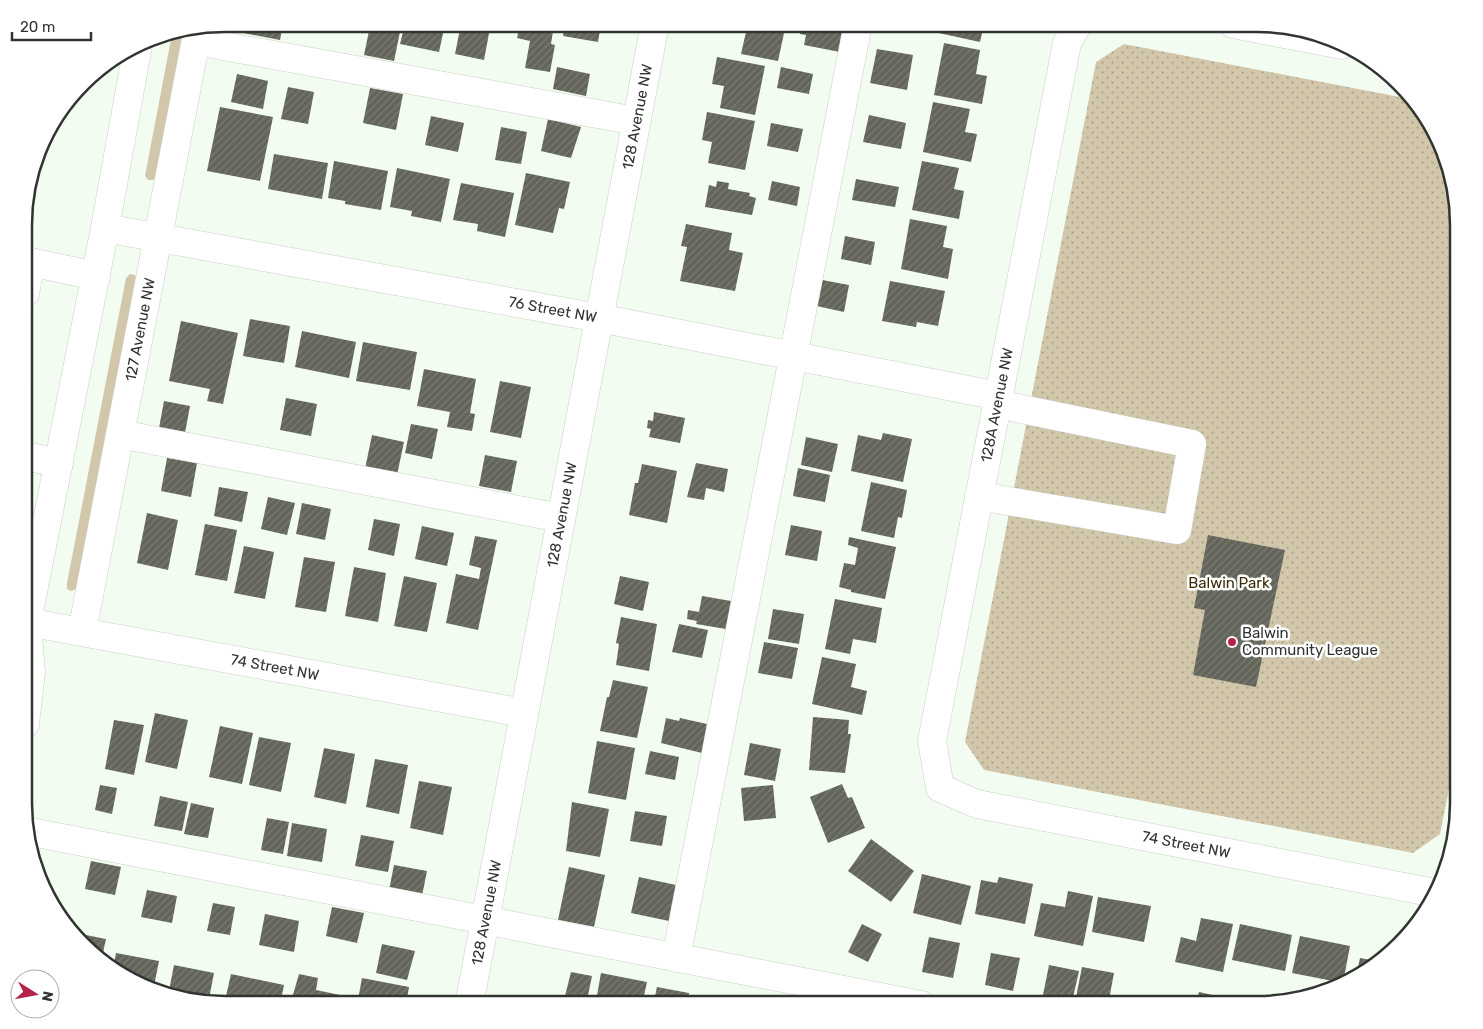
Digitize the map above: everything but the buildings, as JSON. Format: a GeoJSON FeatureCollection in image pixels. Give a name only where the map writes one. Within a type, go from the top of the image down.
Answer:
{"type":"FeatureCollection","features":[{"type":"Feature","properties":{"kind":"street","name":"128 Avenue NW"},"geometry":{"type":"LineString","coordinates":[[471,996],[653,32]]}},
{"type":"Feature","properties":{"kind":"street"},"geometry":{"type":"LineString","coordinates":[[676,958],[856,32]]}},
{"type":"Feature","properties":{"kind":"street","name":"128A Avenue NW"},"geometry":{"type":"LineString","coordinates":[[940,788],[932,741],[1066,43],[1073,32]]}},
{"type":"Feature","properties":{"kind":"street"},"geometry":{"type":"LineString","coordinates":[[197,35],[636,122]]}},
{"type":"Feature","properties":{"kind":"street","name":"127 Avenue NW"},"geometry":{"type":"LineString","coordinates":[[82,632],[197,35]]}},
{"type":"Feature","properties":{"kind":"street"},"geometry":{"type":"LineString","coordinates":[[32,574],[59,463],[96,276],[134,55]]}},
{"type":"Feature","properties":{"kind":"street","name":"76 Street NW"},"geometry":{"type":"LineString","coordinates":[[105,228],[792,355],[1192,444],[1177,530],[979,496]]}},
{"type":"Feature","properties":{"kind":"street"},"geometry":{"type":"LineString","coordinates":[[32,263],[96,276]]}},
{"type":"Feature","properties":{"kind":"street"},"geometry":{"type":"LineString","coordinates":[[120,434],[561,518]]}},
{"type":"Feature","properties":{"kind":"street"},"geometry":{"type":"LineString","coordinates":[[32,457],[59,463]]}},
{"type":"Feature","properties":{"kind":"street","name":"74 Street NW"},"geometry":{"type":"LineString","coordinates":[[32,624],[524,714]]}},
{"type":"Feature","properties":{"kind":"street","name":"74 Street NW"},"geometry":{"type":"LineString","coordinates":[[940,788],[977,804],[1429,892]]}},
{"type":"Feature","properties":{"kind":"street"},"geometry":{"type":"LineString","coordinates":[[35,833],[874,996]]}},
{"type":"Feature","properties":{"kind":"green space"},"geometry":{"type":"Polygon","coordinates":[[[184,37],[157,176],[153,180],[148,180],[145,176],[171,40],[184,37]]]}},
{"type":"Feature","properties":{"kind":"green space","name":"Balwin Park"},"geometry":{"type":"Polygon","coordinates":[[[1124,44],[1403,98],[1425,129],[1436,152],[1447,188],[1450,213],[1450,784],[1440,834],[1413,853],[984,770],[965,742],[1096,62],[1124,44]]]}},
{"type":"Feature","properties":{"kind":"green space"},"geometry":{"type":"Polygon","coordinates":[[[130,274],[135,275],[137,280],[78,588],[71,591],[67,589],[67,583],[126,278],[130,274]]]}},
{"type":"Feature","properties":{"kind":"place","name":"Balwin Community League"},"geometry":{"type":"Point","coordinates":[1232,642]}}]}
